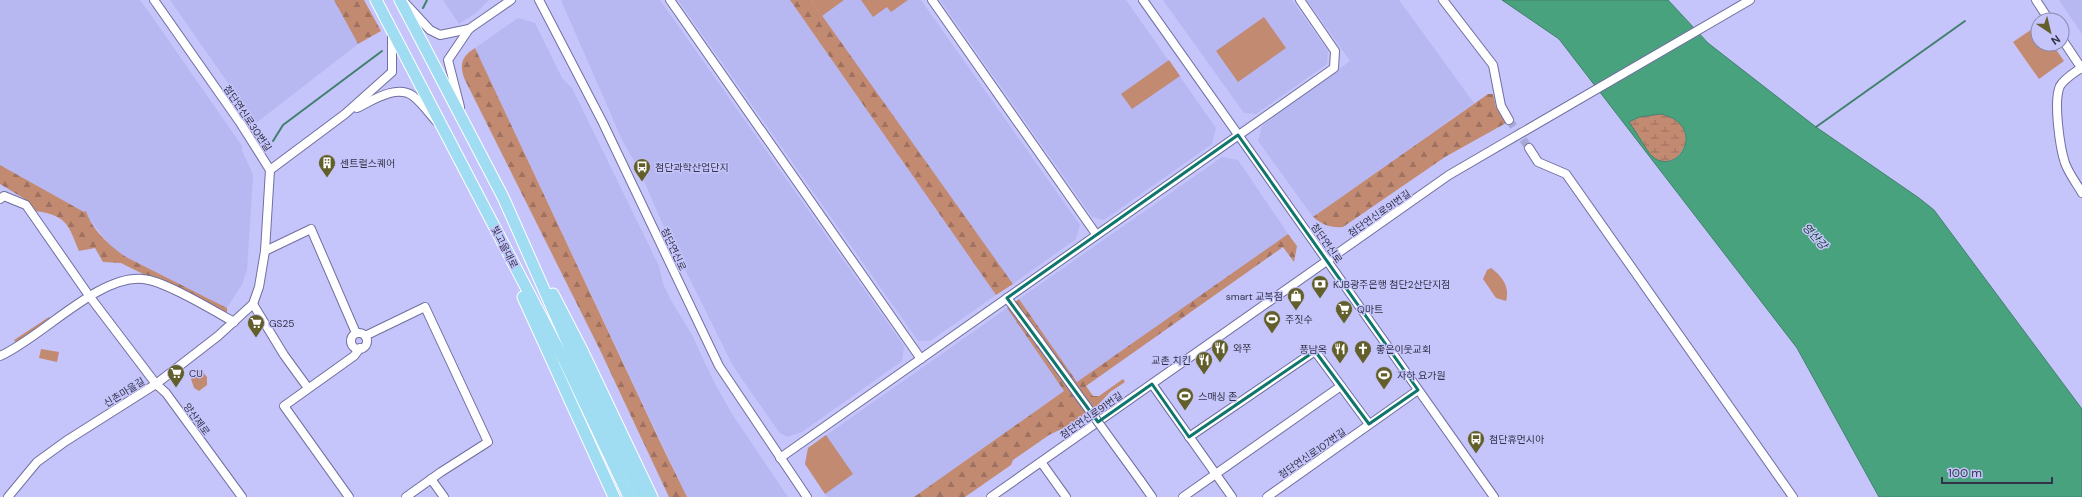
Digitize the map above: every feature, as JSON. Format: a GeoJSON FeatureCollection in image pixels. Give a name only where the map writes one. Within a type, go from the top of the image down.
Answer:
{"type":"FeatureCollection","features":[{"type":"Feature","properties":{"kind":"main road","name":"빛고을대로"},"geometry":{"type":"LineString","coordinates":[[376,0],[564,360],[629,497]]}},
{"type":"Feature","properties":{"kind":"main road","name":"빛고을대로"},"geometry":{"type":"LineString","coordinates":[[401,0],[503,197],[573,355],[641,497]]}},
{"type":"Feature","properties":{"kind":"main road"},"geometry":{"type":"LineString","coordinates":[[503,197],[582,350],[652,497]]}},
{"type":"Feature","properties":{"kind":"main road"},"geometry":{"type":"LineString","coordinates":[[484,206],[553,365],[614,497]]}},
{"type":"Feature","properties":{"kind":"street","name":"첨단연신로30번길"},"geometry":{"type":"LineString","coordinates":[[154,0],[241,124],[270,170]]}},
{"type":"Feature","properties":{"kind":"street"},"geometry":{"type":"LineString","coordinates":[[401,0],[430,30],[440,35],[469,29]]}},
{"type":"Feature","properties":{"kind":"street"},"geometry":{"type":"LineString","coordinates":[[464,121],[448,60],[469,29],[511,0]]}},
{"type":"Feature","properties":{"kind":"street","name":"첨단연신로"},"geometry":{"type":"LineString","coordinates":[[539,0],[603,123],[719,366],[807,497]]}},
{"type":"Feature","properties":{"kind":"street"},"geometry":{"type":"LineString","coordinates":[[670,0],[921,359]]}},
{"type":"Feature","properties":{"kind":"street"},"geometry":{"type":"LineString","coordinates":[[932,0],[1096,234]]}},
{"type":"Feature","properties":{"kind":"street","name":"첨단연신로"},"geometry":{"type":"LineString","coordinates":[[1143,0],[1494,497]]}},
{"type":"Feature","properties":{"kind":"street"},"geometry":{"type":"LineString","coordinates":[[780,458],[1096,234],[1334,68],[1336,50],[1300,0]]}},
{"type":"Feature","properties":{"kind":"street"},"geometry":{"type":"LineString","coordinates":[[1443,0],[1493,65],[1501,106],[1509,120]]}},
{"type":"Feature","properties":{"kind":"street","name":"첨단연신로91번길"},"geometry":{"type":"LineString","coordinates":[[991,497],[1449,175],[1750,0]]}},
{"type":"Feature","properties":{"kind":"street"},"geometry":{"type":"LineString","coordinates":[[2036,0],[2044,12]]}},
{"type":"Feature","properties":{"kind":"street"},"geometry":{"type":"LineString","coordinates":[[270,170],[346,114],[392,72],[392,29]]}},
{"type":"Feature","properties":{"kind":"street"},"geometry":{"type":"LineString","coordinates":[[2070,51],[2082,68],[2068,77],[2060,86],[2056,99],[2062,153],[2066,164],[2082,193]]}},
{"type":"Feature","properties":{"kind":"street"},"geometry":{"type":"LineString","coordinates":[[346,114],[385,94],[397,92],[412,95],[446,132]]}},
{"type":"Feature","properties":{"kind":"street"},"geometry":{"type":"LineString","coordinates":[[1529,148],[1538,162],[1566,174],[1793,497]]}},
{"type":"Feature","properties":{"kind":"street","name":"신촌마을길"},"geometry":{"type":"LineString","coordinates":[[8,497],[37,462],[66,441],[156,384],[234,322],[253,304],[259,287],[265,251],[270,170]]}},
{"type":"Feature","properties":{"kind":"street","name":"양산제로"},"geometry":{"type":"LineString","coordinates":[[0,199],[4,196],[26,205],[90,297],[156,384],[166,394],[242,497]]}},
{"type":"Feature","properties":{"kind":"street"},"geometry":{"type":"LineString","coordinates":[[265,251],[311,229],[356,333]]}},
{"type":"Feature","properties":{"kind":"street"},"geometry":{"type":"LineString","coordinates":[[0,356],[14,350],[90,297],[115,282],[144,279],[195,300],[234,322]]}},
{"type":"Feature","properties":{"kind":"street"},"geometry":{"type":"LineString","coordinates":[[1007,298],[1152,497]]}},
{"type":"Feature","properties":{"kind":"street"},"geometry":{"type":"LineString","coordinates":[[253,304],[284,355],[308,388]]}},
{"type":"Feature","properties":{"kind":"street"},"geometry":{"type":"LineString","coordinates":[[365,336],[425,307],[488,442],[406,497]]}},
{"type":"Feature","properties":{"kind":"street"},"geometry":{"type":"LineString","coordinates":[[360,348],[355,348],[351,341],[352,336],[356,333],[361,333],[365,336]]}},
{"type":"Feature","properties":{"kind":"street"},"geometry":{"type":"LineString","coordinates":[[350,497],[284,406],[354,356],[366,343],[365,336]]}},
{"type":"Feature","properties":{"kind":"street"},"geometry":{"type":"LineString","coordinates":[[1190,437],[1315,351],[1369,424]]}},
{"type":"Feature","properties":{"kind":"street"},"geometry":{"type":"LineString","coordinates":[[1152,384],[1232,497]]}},
{"type":"Feature","properties":{"kind":"street"},"geometry":{"type":"LineString","coordinates":[[1183,497],[1341,386]]}},
{"type":"Feature","properties":{"kind":"street","name":"첨단연신로107번길"},"geometry":{"type":"LineString","coordinates":[[1267,497],[1418,390]]}},
{"type":"Feature","properties":{"kind":"street"},"geometry":{"type":"LineString","coordinates":[[1041,462],[1066,497]]}},
{"type":"Feature","properties":{"kind":"street"},"geometry":{"type":"LineString","coordinates":[[431,479],[444,497]]}},
{"type":"Feature","properties":{"kind":"highlighted area"},"geometry":{"type":"Polygon","coordinates":[[[1238,135],[1418,390],[1369,424],[1315,351],[1189,437],[1152,384],[1098,422],[1007,298],[1238,135]]]}},
{"type":"Feature","properties":{"kind":"shaded area"},"geometry":{"type":"Polygon","coordinates":[[[0,0],[140,0],[242,146],[242,151],[252,172],[253,178],[247,270],[242,284],[227,308],[126,257],[112,248],[84,212],[0,165],[0,0]]]}},
{"type":"Feature","properties":{"kind":"shaded area"},"geometry":{"type":"Polygon","coordinates":[[[170,0],[334,0],[358,44],[256,123],[170,0]]]}},
{"type":"Feature","properties":{"kind":"shaded area"},"geometry":{"type":"Polygon","coordinates":[[[443,0],[489,0],[477,12],[459,24],[443,0]]]}},
{"type":"Feature","properties":{"kind":"shaded area"},"geometry":{"type":"Polygon","coordinates":[[[561,0],[660,0],[904,346],[902,361],[802,432],[787,437],[779,432],[733,366],[662,223],[640,171],[623,142],[561,0]]]}},
{"type":"Feature","properties":{"kind":"shaded area"},"geometry":{"type":"Polygon","coordinates":[[[678,0],[790,0],[996,295],[930,341],[918,341],[678,0]]]}},
{"type":"Feature","properties":{"kind":"shaded area"},"geometry":{"type":"Polygon","coordinates":[[[811,0],[921,0],[1080,225],[1076,239],[1013,284],[811,0]]]}},
{"type":"Feature","properties":{"kind":"shaded area"},"geometry":{"type":"Polygon","coordinates":[[[940,0],[1126,0],[1216,128],[1212,144],[1104,220],[1092,217],[940,0]]]}},
{"type":"Feature","properties":{"kind":"shaded area"},"geometry":{"type":"Polygon","coordinates":[[[1163,0],[1292,0],[1328,51],[1327,64],[1256,114],[1244,113],[1163,0]]]}},
{"type":"Feature","properties":{"kind":"shaded area"},"geometry":{"type":"Polygon","coordinates":[[[1307,0],[1399,0],[1474,103],[1313,217],[1258,141],[1262,126],[1350,61],[1307,0]]]}},
{"type":"Feature","properties":{"kind":"shaded area"},"geometry":{"type":"Polygon","coordinates":[[[2059,0],[2082,0],[2082,34],[2070,16],[2070,12],[2067,12],[2059,0]]]}},
{"type":"Feature","properties":{"kind":"shaded area"},"geometry":{"type":"Polygon","coordinates":[[[518,18],[535,23],[562,78],[572,88],[659,266],[663,284],[692,335],[712,378],[732,414],[788,497],[687,497],[475,48],[518,18]]]}},
{"type":"Feature","properties":{"kind":"shaded area"},"geometry":{"type":"Polygon","coordinates":[[[1222,157],[1238,160],[1288,234],[1077,382],[1019,299],[1222,157]]]}},
{"type":"Feature","properties":{"kind":"shaded area"},"geometry":{"type":"Polygon","coordinates":[[[1007,308],[1064,391],[914,497],[827,497],[805,464],[808,448],[1007,308]]]}},
{"type":"Feature","properties":{"kind":"green space"},"geometry":{"type":"Polygon","coordinates":[[[334,0],[364,0],[381,31],[358,44],[334,0]]]}},
{"type":"Feature","properties":{"kind":"green space"},"geometry":{"type":"Polygon","coordinates":[[[790,0],[811,0],[1013,284],[996,295],[790,0]]]}},
{"type":"Feature","properties":{"kind":"green space"},"geometry":{"type":"Polygon","coordinates":[[[811,0],[844,0],[822,16],[811,0]]]}},
{"type":"Feature","properties":{"kind":"green space"},"geometry":{"type":"Polygon","coordinates":[[[861,0],[908,0],[891,12],[887,7],[873,17],[861,0]]]}},
{"type":"Feature","properties":{"kind":"green space"},"geometry":{"type":"Polygon","coordinates":[[[1264,17],[1286,48],[1238,82],[1216,51],[1264,17]]]}},
{"type":"Feature","properties":{"kind":"green space"},"geometry":{"type":"Polygon","coordinates":[[[2030,30],[2030,52],[2058,52],[2064,61],[2039,79],[2013,42],[2030,30]]]}},
{"type":"Feature","properties":{"kind":"green space"},"geometry":{"type":"Polygon","coordinates":[[[475,48],[687,497],[669,497],[600,350],[465,80],[462,70],[462,62],[470,51],[475,48]]]}},
{"type":"Feature","properties":{"kind":"green space"},"geometry":{"type":"Polygon","coordinates":[[[1169,60],[1180,76],[1132,109],[1121,94],[1169,60]]]}},
{"type":"Feature","properties":{"kind":"green space"},"geometry":{"type":"Polygon","coordinates":[[[1488,94],[1493,94],[1496,107],[1506,123],[1445,157],[1343,227],[1327,225],[1313,217],[1488,94]]]}},
{"type":"Feature","properties":{"kind":"green space"},"geometry":{"type":"Polygon","coordinates":[[[1661,114],[1675,120],[1683,128],[1686,138],[1684,147],[1679,155],[1671,160],[1662,161],[1650,155],[1629,122],[1639,117],[1661,114]]]}},
{"type":"Feature","properties":{"kind":"green space"},"geometry":{"type":"Polygon","coordinates":[[[0,165],[84,212],[86,211],[97,231],[120,253],[227,308],[227,313],[223,314],[121,263],[103,262],[95,248],[79,251],[69,228],[61,219],[47,213],[36,211],[28,201],[0,184],[0,165]]]}},
{"type":"Feature","properties":{"kind":"green space"},"geometry":{"type":"Polygon","coordinates":[[[1288,234],[1297,246],[1294,262],[1283,247],[1086,386],[1093,396],[1099,396],[1123,379],[1125,382],[1110,392],[1098,405],[1070,425],[1049,435],[1013,460],[1011,465],[965,497],[914,497],[1064,391],[1007,308],[1019,299],[1077,382],[1288,234]]]}},
{"type":"Feature","properties":{"kind":"green space"},"geometry":{"type":"Polygon","coordinates":[[[1491,268],[1502,278],[1504,282],[1507,291],[1506,301],[1496,298],[1483,279],[1487,270],[1491,268]]]}},
{"type":"Feature","properties":{"kind":"green space"},"geometry":{"type":"Polygon","coordinates":[[[49,317],[52,321],[17,344],[14,340],[49,317]]]}},
{"type":"Feature","properties":{"kind":"green space"},"geometry":{"type":"Polygon","coordinates":[[[41,349],[59,352],[57,362],[39,358],[41,349]]]}},
{"type":"Feature","properties":{"kind":"green space"},"geometry":{"type":"Polygon","coordinates":[[[197,370],[202,371],[207,377],[207,385],[199,391],[194,388],[191,379],[197,370]]]}},
{"type":"Feature","properties":{"kind":"green space"},"geometry":{"type":"Polygon","coordinates":[[[826,435],[853,474],[825,494],[805,464],[808,448],[826,435]]]}},
{"type":"Feature","properties":{"kind":"water","name":"영산강"},"geometry":{"type":"Polygon","coordinates":[[[1502,0],[1668,0],[1708,43],[1816,127],[1934,210],[2082,409],[2082,497],[1879,497],[1797,348],[1559,39],[1502,0]],[[1661,114],[1639,117],[1629,122],[1653,157],[1663,161],[1672,160],[1679,155],[1684,147],[1686,138],[1683,128],[1675,120],[1661,114]]]}},
{"type":"Feature","properties":{"kind":"waterway"},"geometry":{"type":"LineString","coordinates":[[423,8],[427,0]]}},
{"type":"Feature","properties":{"kind":"waterway"},"geometry":{"type":"LineString","coordinates":[[1816,127],[1965,21]]}},
{"type":"Feature","properties":{"kind":"waterway"},"geometry":{"type":"LineString","coordinates":[[273,141],[283,125],[382,51]]}},
{"type":"Feature","properties":{"kind":"tunnel"},"geometry":{"type":"LineString","coordinates":[[1509,120],[1529,148]]}},
{"type":"Feature","properties":{"kind":"place","name":"센트럴스퀘어"},"geometry":{"type":"Point","coordinates":[327,178]}},
{"type":"Feature","properties":{"kind":"place","name":"첨단과학산업단지"},"geometry":{"type":"Point","coordinates":[642,182]}},
{"type":"Feature","properties":{"kind":"place","name":"KJB광주은행 첨단2산단지점"},"geometry":{"type":"Point","coordinates":[1320,299]}},
{"type":"Feature","properties":{"kind":"place","name":"smart 교복점"},"geometry":{"type":"Point","coordinates":[1296,311]}},
{"type":"Feature","properties":{"kind":"place","name":"Q마트"},"geometry":{"type":"Point","coordinates":[1344,324]}},
{"type":"Feature","properties":{"kind":"place","name":"주짓수"},"geometry":{"type":"Point","coordinates":[1272,334]}},
{"type":"Feature","properties":{"kind":"place","name":"GS25"},"geometry":{"type":"Point","coordinates":[256,338]}},
{"type":"Feature","properties":{"kind":"place","name":"와쭈"},"geometry":{"type":"Point","coordinates":[1220,363]}},
{"type":"Feature","properties":{"kind":"place","name":"풍남옥"},"geometry":{"type":"Point","coordinates":[1340,364]}},
{"type":"Feature","properties":{"kind":"place","name":"좋은이웃교회"},"geometry":{"type":"Point","coordinates":[1363,364]}},
{"type":"Feature","properties":{"kind":"place","name":"교촌 치킨"},"geometry":{"type":"Point","coordinates":[1204,375]}},
{"type":"Feature","properties":{"kind":"place","name":"CU"},"geometry":{"type":"Point","coordinates":[176,388]}},
{"type":"Feature","properties":{"kind":"place","name":"자하 요가원"},"geometry":{"type":"Point","coordinates":[1384,390]}},
{"type":"Feature","properties":{"kind":"place","name":"스매싱 존"},"geometry":{"type":"Point","coordinates":[1185,411]}},
{"type":"Feature","properties":{"kind":"place","name":"첨단휴먼시아"},"geometry":{"type":"Point","coordinates":[1476,454]}}]}
